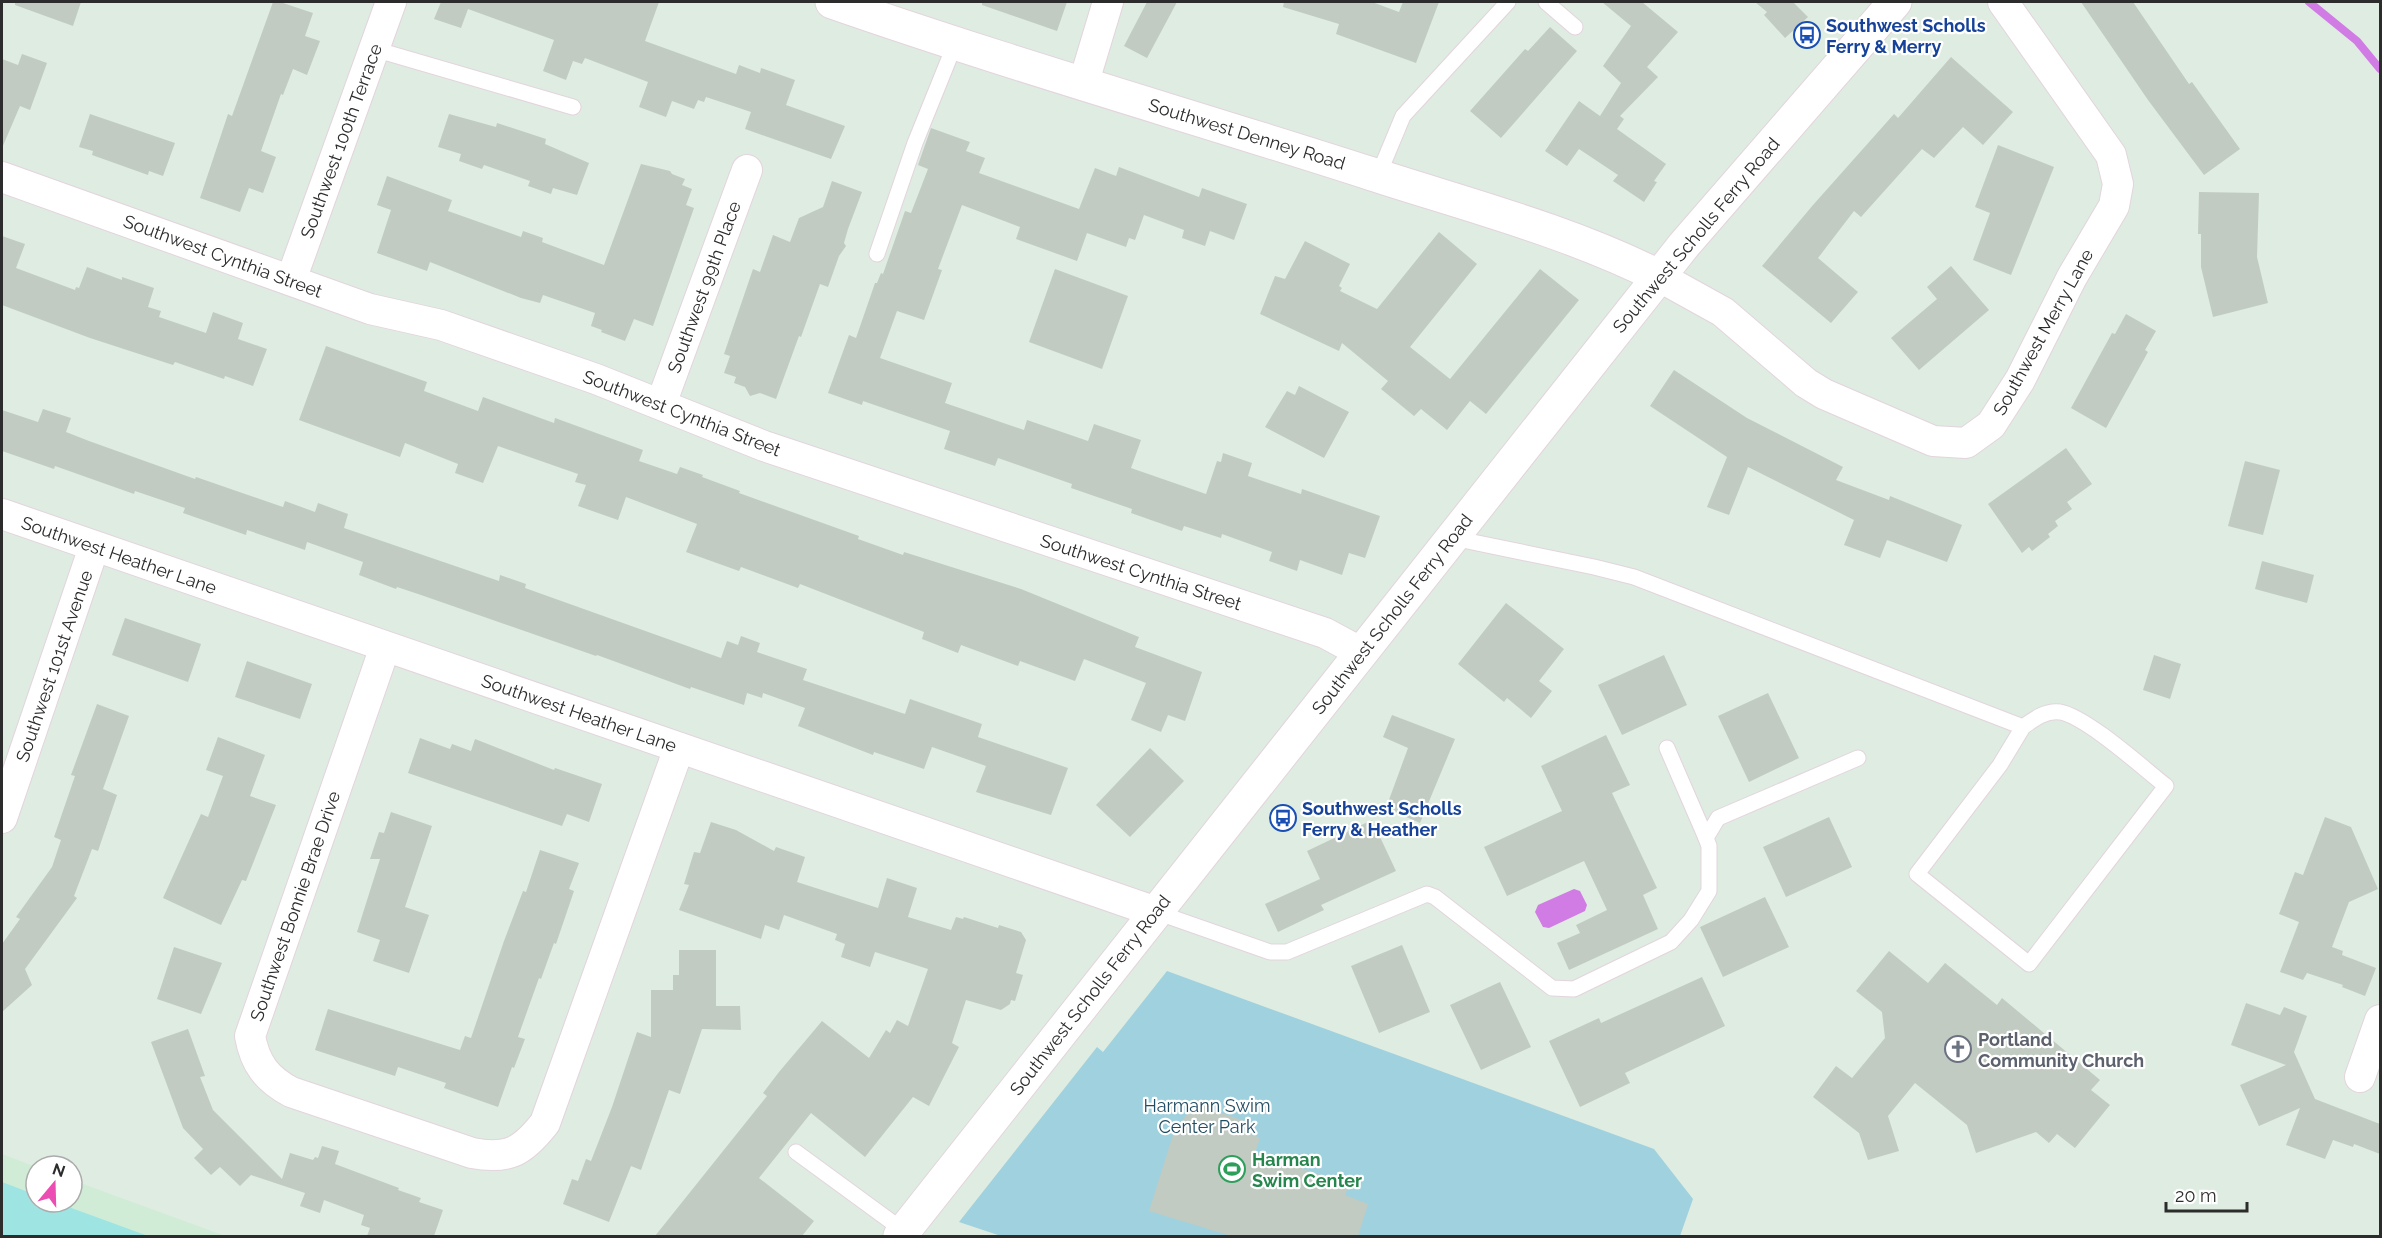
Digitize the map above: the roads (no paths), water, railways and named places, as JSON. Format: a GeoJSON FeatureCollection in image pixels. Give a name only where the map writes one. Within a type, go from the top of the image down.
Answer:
{"type":"FeatureCollection","features":[{"type":"Feature","properties":{"kind":"main road","name":"Southwest Denney Road"},"geometry":{"type":"LineString","coordinates":[[832,2],[954,44],[1199,118],[1378,176],[1616,255],[1658,276]]}},
{"type":"Feature","properties":{"kind":"main road","name":"Southwest Scholls Ferry Road"},"geometry":{"type":"LineString","coordinates":[[902,1234],[1658,276],[1895,2]]}},
{"type":"Feature","properties":{"kind":"street","name":"Southwest 100th Terrace"},"geometry":{"type":"LineString","coordinates":[[291,280],[391,2]]}},
{"type":"Feature","properties":{"kind":"street"},"geometry":{"type":"LineString","coordinates":[[1083,84],[1108,2]]}},
{"type":"Feature","properties":{"kind":"street","name":"Southwest Merry Lane"},"geometry":{"type":"LineString","coordinates":[[1658,276],[1723,312],[1806,383],[1847,405],[1933,441],[1966,443],[1991,425],[2020,380],[2072,277],[2114,206],[2118,184],[2111,154],[2003,2]]}},
{"type":"Feature","properties":{"kind":"street","name":"Southwest 99th Place"},"geometry":{"type":"LineString","coordinates":[[661,404],[747,170]]}},
{"type":"Feature","properties":{"kind":"street","name":"Southwest Cynthia Street"},"geometry":{"type":"LineString","coordinates":[[2,177],[370,309],[441,325],[661,404],[764,446],[1324,633],[1362,653]]}},
{"type":"Feature","properties":{"kind":"street","name":"Southwest Heather Lane"},"geometry":{"type":"LineString","coordinates":[[2,514],[1156,912]]}},
{"type":"Feature","properties":{"kind":"street","name":"Southwest 101st Avenue"},"geometry":{"type":"LineString","coordinates":[[2,818],[94,547]]}},
{"type":"Feature","properties":{"kind":"street","name":"Southwest Bonnie Brae Drive"},"geometry":{"type":"LineString","coordinates":[[385,647],[250,1036],[257,1062],[266,1075],[291,1092],[472,1153],[503,1156],[522,1149],[545,1123],[679,748]]}},
{"type":"Feature","properties":{"kind":"street"},"geometry":{"type":"LineString","coordinates":[[2360,1077],[2380,1023]]}},
{"type":"Feature","properties":{"kind":"lane"},"geometry":{"type":"LineString","coordinates":[[1378,176],[1403,116],[1508,2]]}},
{"type":"Feature","properties":{"kind":"lane"},"geometry":{"type":"LineString","coordinates":[[1546,2],[1575,27]]}},
{"type":"Feature","properties":{"kind":"lane"},"geometry":{"type":"LineString","coordinates":[[877,254],[915,143],[954,44]]}},
{"type":"Feature","properties":{"kind":"lane"},"geometry":{"type":"LineString","coordinates":[[374,49],[573,107]]}},
{"type":"Feature","properties":{"kind":"lane"},"geometry":{"type":"LineString","coordinates":[[1453,538],[1634,577],[2023,726]]}},
{"type":"Feature","properties":{"kind":"lane"},"geometry":{"type":"LineString","coordinates":[[2060,712],[2083,722],[2166,786],[2030,964],[1917,874],[2000,765],[2023,726],[2042,714],[2060,712]]}},
{"type":"Feature","properties":{"kind":"lane"},"geometry":{"type":"LineString","coordinates":[[1156,912],[1270,952],[1287,952],[1427,894],[1435,897],[1552,988],[1574,989],[1671,942],[1691,920],[1709,891],[1709,846],[1666,748]]}},
{"type":"Feature","properties":{"kind":"lane"},"geometry":{"type":"LineString","coordinates":[[1706,838],[1718,818],[1858,758]]}},
{"type":"Feature","properties":{"kind":"lane"},"geometry":{"type":"LineString","coordinates":[[796,1152],[902,1234]]}},
{"type":"Feature","properties":{"kind":"waterway"},"geometry":{"type":"LineString","coordinates":[[2309,2],[2357,41],[2380,69]]}},
{"type":"Feature","properties":{"kind":"place","name":"Southwest Scholls Ferry & Merry"},"geometry":{"type":"Point","coordinates":[1807,35]}},
{"type":"Feature","properties":{"kind":"place","name":"Southwest Scholls Ferry & Heather"},"geometry":{"type":"Point","coordinates":[1283,818]}},
{"type":"Feature","properties":{"kind":"place","name":"Portland Community Church"},"geometry":{"type":"Point","coordinates":[1958,1049]}},
{"type":"Feature","properties":{"kind":"place","name":"Harman Swim Center"},"geometry":{"type":"Point","coordinates":[1232,1169]}},
{"type":"Feature","properties":{"kind":"park label","name":"Harmann Swim Center Park"},"geometry":{"type":"Point","coordinates":[1207,1115]}}]}
